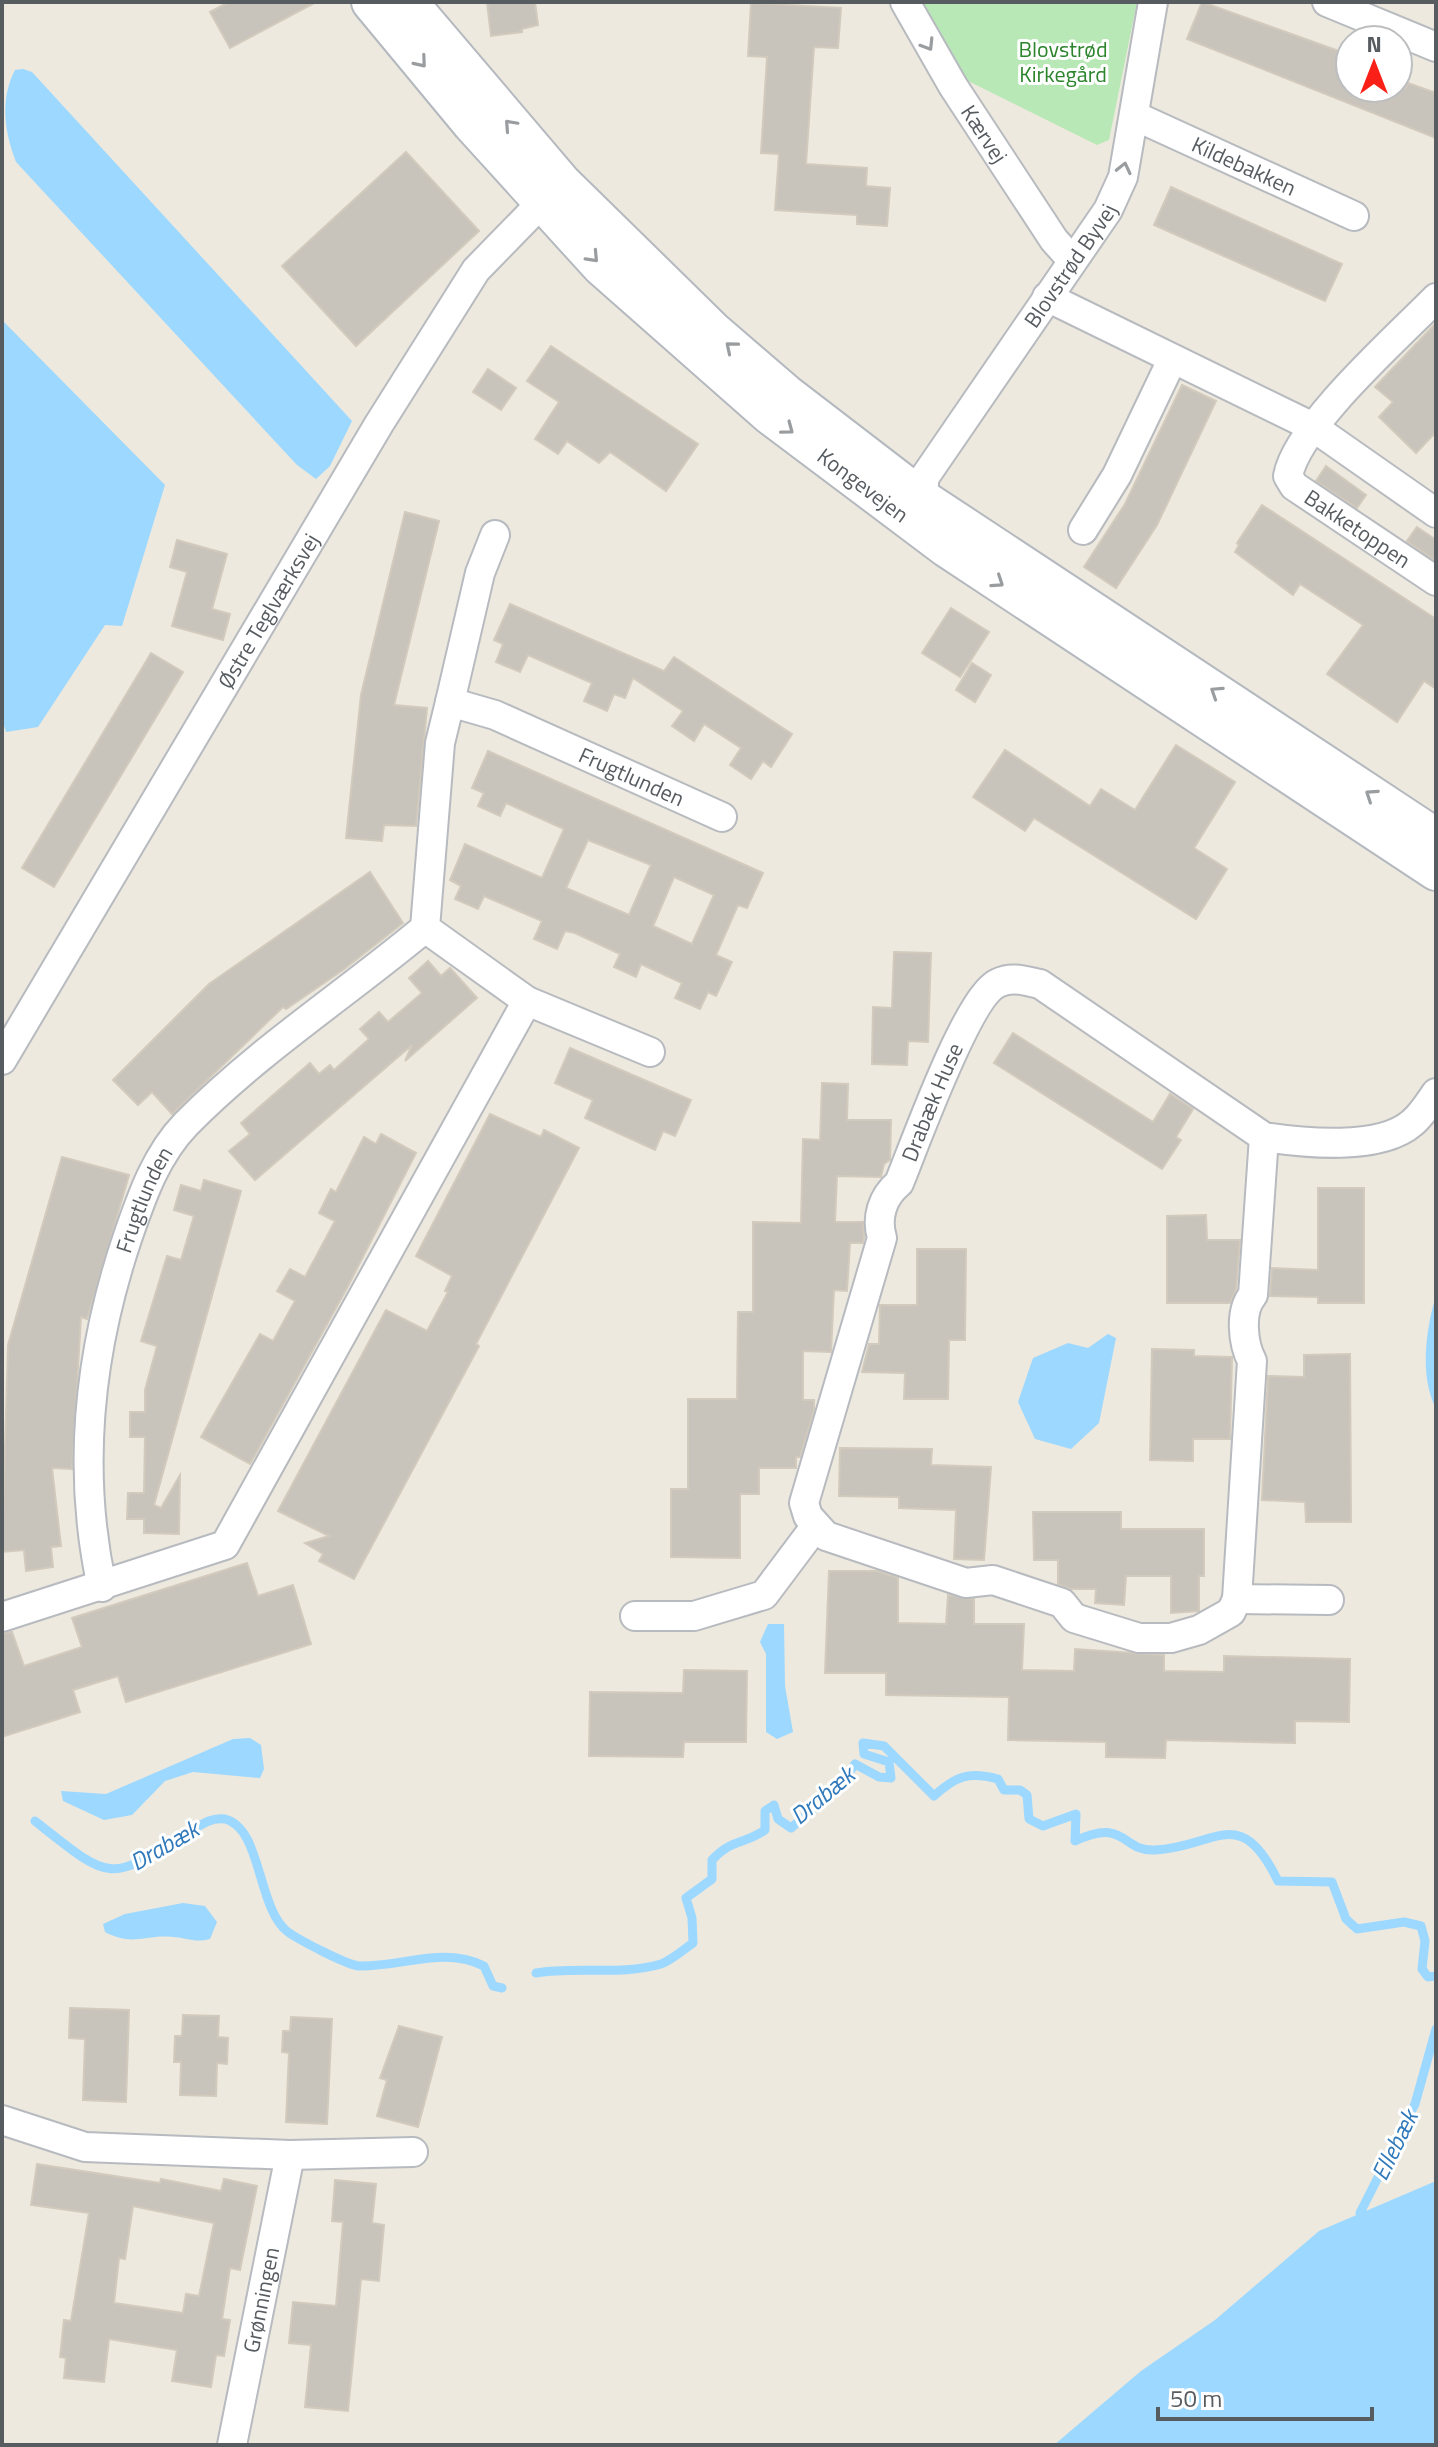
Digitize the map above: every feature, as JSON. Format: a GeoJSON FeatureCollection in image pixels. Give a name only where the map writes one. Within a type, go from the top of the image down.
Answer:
{"type":"FeatureCollection","features":[{"type":"Feature","properties":{"kind":"main road","name":"Kongevejen"},"geometry":{"type":"LineString","coordinates":[[371,2],[552,192],[786,394],[924,500],[1436,838]]}},
{"type":"Feature","properties":{"kind":"main road","name":"Kongevejen"},"geometry":{"type":"LineString","coordinates":[[408,2],[552,192],[601,266],[694,352],[770,415],[915,526],[1436,871]]}},
{"type":"Feature","properties":{"kind":"street","name":"Kærvej"},"geometry":{"type":"LineString","coordinates":[[905,2],[953,86],[1054,240],[1071,259]]}},
{"type":"Feature","properties":{"kind":"street","name":"Blovstrød Byvej"},"geometry":{"type":"LineString","coordinates":[[924,500],[924,478],[1071,259],[1108,210],[1123,177],[1153,2]]}},
{"type":"Feature","properties":{"kind":"street"},"geometry":{"type":"LineString","coordinates":[[1327,2],[1436,47]]}},
{"type":"Feature","properties":{"kind":"street","name":"Kildebakken"},"geometry":{"type":"LineString","coordinates":[[1135,116],[1354,216]]}},
{"type":"Feature","properties":{"kind":"street","name":"Østre Teglværksvej"},"geometry":{"type":"LineString","coordinates":[[2,1060],[403,386],[476,270],[552,192]]}},
{"type":"Feature","properties":{"kind":"street"},"geometry":{"type":"LineString","coordinates":[[1047,297],[1313,427],[1436,513]]}},
{"type":"Feature","properties":{"kind":"street","name":"Bakketoppen"},"geometry":{"type":"LineString","coordinates":[[1436,298],[1313,427],[1290,466],[1288,476],[1294,486],[1436,581]]}},
{"type":"Feature","properties":{"kind":"street"},"geometry":{"type":"LineString","coordinates":[[1083,530],[1117,475],[1172,360]]}},
{"type":"Feature","properties":{"kind":"street"},"geometry":{"type":"LineString","coordinates":[[495,535],[480,573],[440,743],[425,928],[527,1001],[650,1052]]}},
{"type":"Feature","properties":{"kind":"street","name":"Frugtlunden"},"geometry":{"type":"LineString","coordinates":[[450,702],[495,715],[722,817]]}},
{"type":"Feature","properties":{"kind":"street","name":"Frugtlunden"},"geometry":{"type":"LineString","coordinates":[[102,1587],[90,1534],[89,1437],[95,1352],[118,1264],[147,1181],[184,1126],[281,1038],[425,928]]}},
{"type":"Feature","properties":{"kind":"street","name":"Drabæk Huse"},"geometry":{"type":"LineString","coordinates":[[815,1527],[804,1503],[882,1238],[878,1224],[888,1192],[899,1183],[944,1073],[977,1005],[995,984],[1017,978],[1040,984],[1264,1137],[1305,1143],[1360,1140],[1395,1134],[1413,1123],[1436,1093]]}},
{"type":"Feature","properties":{"kind":"street"},"geometry":{"type":"LineString","coordinates":[[2,1617],[225,1545],[527,1001]]}},
{"type":"Feature","properties":{"kind":"street"},"geometry":{"type":"LineString","coordinates":[[635,1616],[694,1616],[764,1595],[815,1527],[838,1540],[966,1583],[993,1580],[1062,1603],[1074,1618],[1139,1638],[1171,1638],[1199,1630],[1231,1612],[1237,1599],[1252,1361],[1244,1346],[1247,1302],[1253,1295],[1264,1137]]}},
{"type":"Feature","properties":{"kind":"street"},"geometry":{"type":"LineString","coordinates":[[1237,1599],[1329,1600]]}},
{"type":"Feature","properties":{"kind":"street"},"geometry":{"type":"LineString","coordinates":[[2,2120],[85,2147],[290,2155],[413,2152]]}},
{"type":"Feature","properties":{"kind":"street","name":"Grønningen"},"geometry":{"type":"LineString","coordinates":[[232,2445],[290,2155]]}},
{"type":"Feature","properties":{"kind":"green space","name":"Blovstrød Kirkegård"},"geometry":{"type":"Polygon","coordinates":[[[918,2],[1137,2],[1109,140],[1097,145],[968,81],[938,44],[918,2]]]}},
{"type":"Feature","properties":{"kind":"water"},"geometry":{"type":"Polygon","coordinates":[[[15,70],[32,72],[352,421],[330,466],[316,479],[297,465],[16,162],[5,115],[10,81],[15,70]]]}},
{"type":"Feature","properties":{"kind":"water"},"geometry":{"type":"Polygon","coordinates":[[[2,320],[165,485],[122,626],[105,625],[38,727],[6,732],[2,719],[2,320]]]}},
{"type":"Feature","properties":{"kind":"water"},"geometry":{"type":"Polygon","coordinates":[[[1436,1295],[1436,1409],[1427,1382],[1426,1352],[1436,1295]]]}},
{"type":"Feature","properties":{"kind":"water"},"geometry":{"type":"Polygon","coordinates":[[[1108,1334],[1116,1338],[1099,1423],[1071,1449],[1035,1439],[1018,1402],[1033,1358],[1068,1343],[1088,1348],[1108,1334]]]}},
{"type":"Feature","properties":{"kind":"water"},"geometry":{"type":"Polygon","coordinates":[[[768,1624],[784,1624],[785,1686],[793,1732],[777,1739],[766,1732],[766,1654],[760,1642],[768,1624]]]}},
{"type":"Feature","properties":{"kind":"water"},"geometry":{"type":"Polygon","coordinates":[[[250,1738],[261,1745],[264,1769],[260,1778],[193,1772],[165,1781],[132,1815],[104,1820],[63,1801],[61,1791],[106,1794],[233,1739],[250,1738]]]}},
{"type":"Feature","properties":{"kind":"water"},"geometry":{"type":"Polygon","coordinates":[[[183,1903],[205,1906],[217,1922],[210,1939],[124,1939],[105,1932],[103,1924],[125,1914],[183,1903]]]}},
{"type":"Feature","properties":{"kind":"water"},"geometry":{"type":"Polygon","coordinates":[[[1436,2181],[1436,2445],[1054,2445],[1141,2371],[1215,2320],[1319,2231],[1436,2181]]]}},
{"type":"Feature","properties":{"kind":"building"},"geometry":{"type":"Polygon","coordinates":[[[229,2],[316,2],[230,48],[210,12],[229,2]]]}},
{"type":"Feature","properties":{"kind":"building"},"geometry":{"type":"Polygon","coordinates":[[[487,2],[535,2],[538,25],[522,29],[522,32],[491,36],[487,2]]]}},
{"type":"Feature","properties":{"kind":"building"},"geometry":{"type":"Polygon","coordinates":[[[1202,2],[1334,49],[1334,97],[1187,39],[1202,2]]]}},
{"type":"Feature","properties":{"kind":"building"},"geometry":{"type":"Polygon","coordinates":[[[751,3],[841,8],[838,48],[814,47],[806,164],[867,168],[866,186],[890,188],[887,226],[857,224],[857,215],[775,210],[779,154],[761,153],[767,57],[748,56],[751,3]]]}},
{"type":"Feature","properties":{"kind":"building"},"geometry":{"type":"Polygon","coordinates":[[[1414,85],[1436,93],[1436,138],[1350,104],[1414,104],[1414,85]]]}},
{"type":"Feature","properties":{"kind":"building"},"geometry":{"type":"Polygon","coordinates":[[[406,152],[479,231],[356,346],[282,266],[406,152]]]}},
{"type":"Feature","properties":{"kind":"building"},"geometry":{"type":"Polygon","coordinates":[[[1171,187],[1342,264],[1325,301],[1154,225],[1171,187]]]}},
{"type":"Feature","properties":{"kind":"building"},"geometry":{"type":"Polygon","coordinates":[[[1436,323],[1436,432],[1416,453],[1379,417],[1393,402],[1375,387],[1436,323]]]}},
{"type":"Feature","properties":{"kind":"building"},"geometry":{"type":"Polygon","coordinates":[[[551,346],[698,444],[666,491],[610,452],[599,463],[567,441],[558,454],[535,439],[559,402],[527,381],[551,346]]]}},
{"type":"Feature","properties":{"kind":"building"},"geometry":{"type":"Polygon","coordinates":[[[488,369],[516,388],[501,410],[473,392],[488,369]]]}},
{"type":"Feature","properties":{"kind":"building"},"geometry":{"type":"Polygon","coordinates":[[[1182,385],[1216,401],[1157,525],[1116,588],[1084,567],[1125,504],[1182,385]]]}},
{"type":"Feature","properties":{"kind":"building"},"geometry":{"type":"Polygon","coordinates":[[[1326,466],[1366,495],[1357,508],[1316,481],[1326,466]]]}},
{"type":"Feature","properties":{"kind":"building"},"geometry":{"type":"Polygon","coordinates":[[[1262,505],[1436,619],[1436,689],[1424,681],[1397,722],[1327,674],[1363,625],[1300,584],[1293,595],[1235,552],[1237,543],[1262,505]]]}},
{"type":"Feature","properties":{"kind":"building"},"geometry":{"type":"Polygon","coordinates":[[[405,512],[439,521],[394,705],[427,708],[416,826],[384,825],[382,841],[346,838],[361,695],[405,512]]]}},
{"type":"Feature","properties":{"kind":"building"},"geometry":{"type":"Polygon","coordinates":[[[1417,527],[1436,540],[1436,561],[1407,541],[1417,527]]]}},
{"type":"Feature","properties":{"kind":"building"},"geometry":{"type":"Polygon","coordinates":[[[177,540],[227,554],[212,609],[230,614],[223,640],[172,626],[187,572],[170,567],[177,540]]]}},
{"type":"Feature","properties":{"kind":"building"},"geometry":{"type":"Polygon","coordinates":[[[510,604],[664,671],[674,657],[792,734],[771,767],[763,761],[751,779],[730,765],[741,748],[704,724],[694,741],[672,726],[683,711],[633,678],[625,698],[614,694],[607,711],[584,701],[592,683],[528,655],[520,672],[496,662],[503,644],[494,640],[510,604]]]}},
{"type":"Feature","properties":{"kind":"building"},"geometry":{"type":"Polygon","coordinates":[[[951,608],[989,632],[960,677],[922,653],[951,608]]]}},
{"type":"Feature","properties":{"kind":"building"},"geometry":{"type":"Polygon","coordinates":[[[151,653],[183,672],[54,887],[22,868],[151,653]]]}},
{"type":"Feature","properties":{"kind":"building"},"geometry":{"type":"Polygon","coordinates":[[[972,663],[991,675],[975,702],[956,690],[972,663]]]}},
{"type":"Feature","properties":{"kind":"building"},"geometry":{"type":"Polygon","coordinates":[[[1176,745],[1235,782],[1194,848],[1227,869],[1196,919],[1034,818],[1025,831],[973,797],[1005,750],[1090,806],[1101,789],[1135,810],[1176,745]]]}},
{"type":"Feature","properties":{"kind":"building"},"geometry":{"type":"Polygon","coordinates":[[[488,751],[763,873],[747,908],[738,905],[716,955],[732,962],[716,996],[708,992],[700,1009],[675,998],[682,983],[641,964],[636,977],[614,967],[620,954],[575,933],[565,931],[557,949],[534,939],[542,921],[484,896],[478,909],[455,899],[461,886],[450,880],[465,844],[542,878],[564,829],[506,803],[500,816],[478,806],[484,793],[472,788],[488,751]],[[588,840],[566,888],[629,915],[651,865],[588,840]],[[674,877],[653,926],[692,944],[714,895],[674,877]]]}},
{"type":"Feature","properties":{"kind":"building"},"geometry":{"type":"Polygon","coordinates":[[[370,872],[403,923],[343,970],[286,1009],[283,1007],[172,1114],[152,1092],[138,1105],[113,1080],[209,984],[370,872]]]}},
{"type":"Feature","properties":{"kind":"building"},"geometry":{"type":"Polygon","coordinates":[[[894,952],[931,953],[928,1042],[908,1041],[907,1065],[872,1064],[873,1007],[892,1008],[894,952]]]}},
{"type":"Feature","properties":{"kind":"building"},"geometry":{"type":"Polygon","coordinates":[[[428,961],[441,976],[450,968],[477,998],[405,1061],[412,1045],[255,1180],[229,1151],[250,1134],[241,1123],[310,1063],[319,1074],[330,1065],[334,1070],[369,1039],[360,1029],[379,1012],[388,1022],[422,993],[409,978],[428,961]]]}},
{"type":"Feature","properties":{"kind":"building"},"geometry":{"type":"Polygon","coordinates":[[[1013,1033],[1153,1122],[1170,1094],[1193,1109],[1176,1137],[1181,1140],[1162,1169],[994,1063],[1013,1033]]]}},
{"type":"Feature","properties":{"kind":"building"},"geometry":{"type":"Polygon","coordinates":[[[570,1048],[691,1100],[675,1136],[663,1131],[655,1150],[585,1118],[593,1100],[555,1083],[570,1048]]]}},
{"type":"Feature","properties":{"kind":"building"},"geometry":{"type":"Polygon","coordinates":[[[822,1083],[848,1084],[847,1120],[891,1120],[890,1160],[884,1164],[881,1177],[837,1176],[835,1222],[863,1222],[864,1237],[863,1243],[850,1243],[847,1291],[834,1290],[831,1352],[803,1351],[803,1400],[814,1400],[814,1410],[800,1457],[796,1457],[796,1468],[759,1468],[759,1494],[740,1494],[740,1558],[671,1557],[671,1489],[688,1489],[688,1399],[737,1399],[738,1312],[753,1312],[753,1222],[801,1223],[803,1139],[820,1140],[822,1083]]]}},
{"type":"Feature","properties":{"kind":"building"},"geometry":{"type":"Polygon","coordinates":[[[490,1114],[541,1137],[544,1130],[579,1148],[476,1344],[479,1346],[354,1579],[319,1561],[323,1554],[305,1543],[329,1536],[278,1511],[386,1310],[427,1331],[448,1292],[445,1291],[452,1276],[416,1256],[490,1114]]]}},
{"type":"Feature","properties":{"kind":"building"},"geometry":{"type":"Polygon","coordinates":[[[381,1134],[416,1153],[347,1288],[250,1464],[201,1437],[260,1334],[273,1341],[295,1301],[277,1291],[290,1269],[305,1277],[335,1221],[319,1213],[331,1189],[336,1192],[364,1137],[376,1144],[381,1134]]]}},
{"type":"Feature","properties":{"kind":"building"},"geometry":{"type":"Polygon","coordinates":[[[62,1157],[129,1175],[87,1319],[81,1317],[72,1469],[52,1468],[61,1546],[51,1547],[53,1567],[26,1571],[24,1550],[2,1552],[8,1345],[62,1157]]]}},
{"type":"Feature","properties":{"kind":"building"},"geometry":{"type":"Polygon","coordinates":[[[204,1180],[241,1191],[154,1505],[161,1508],[180,1475],[179,1534],[144,1533],[144,1519],[127,1519],[128,1493],[144,1493],[145,1437],[130,1437],[130,1412],[145,1412],[145,1390],[157,1346],[141,1341],[167,1256],[181,1260],[194,1216],[174,1210],[181,1185],[201,1191],[204,1180]]]}},
{"type":"Feature","properties":{"kind":"building"},"geometry":{"type":"Polygon","coordinates":[[[1318,1188],[1364,1188],[1364,1303],[1318,1303],[1318,1297],[1270,1296],[1272,1268],[1318,1270],[1318,1188]]]}},
{"type":"Feature","properties":{"kind":"building"},"geometry":{"type":"Polygon","coordinates":[[[1206,1215],[1207,1240],[1240,1240],[1236,1289],[1230,1303],[1167,1303],[1167,1216],[1206,1215]]]}},
{"type":"Feature","properties":{"kind":"building"},"geometry":{"type":"Polygon","coordinates":[[[917,1249],[966,1249],[965,1340],[949,1340],[948,1399],[904,1399],[905,1373],[862,1372],[869,1344],[879,1344],[880,1305],[917,1305],[917,1249]]]}},
{"type":"Feature","properties":{"kind":"building"},"geometry":{"type":"Polygon","coordinates":[[[1152,1349],[1194,1350],[1194,1356],[1232,1357],[1230,1439],[1193,1439],[1193,1461],[1150,1460],[1152,1349]]]}},
{"type":"Feature","properties":{"kind":"building"},"geometry":{"type":"Polygon","coordinates":[[[1350,1354],[1351,1522],[1306,1522],[1305,1502],[1262,1500],[1268,1376],[1304,1377],[1304,1355],[1350,1354]]]}},
{"type":"Feature","properties":{"kind":"building"},"geometry":{"type":"Polygon","coordinates":[[[840,1448],[932,1449],[931,1465],[991,1467],[984,1560],[954,1559],[956,1510],[899,1508],[899,1497],[839,1496],[840,1448]]]}},
{"type":"Feature","properties":{"kind":"building"},"geometry":{"type":"Polygon","coordinates":[[[1033,1512],[1121,1512],[1121,1529],[1204,1529],[1204,1576],[1199,1576],[1199,1611],[1171,1613],[1171,1576],[1126,1576],[1124,1605],[1095,1603],[1096,1589],[1071,1589],[1058,1584],[1058,1560],[1034,1560],[1033,1512]]]}},
{"type":"Feature","properties":{"kind":"building"},"geometry":{"type":"Polygon","coordinates":[[[247,1563],[258,1596],[293,1585],[311,1644],[126,1702],[118,1676],[73,1690],[80,1712],[2,1737],[2,1634],[12,1632],[24,1666],[82,1647],[72,1618],[247,1563]]]}},
{"type":"Feature","properties":{"kind":"building"},"geometry":{"type":"Polygon","coordinates":[[[829,1571],[877,1571],[898,1578],[898,1623],[946,1624],[948,1595],[974,1599],[974,1624],[1024,1624],[1022,1670],[1074,1671],[1075,1649],[1164,1655],[1164,1671],[1224,1672],[1224,1656],[1350,1659],[1349,1722],[1295,1721],[1295,1743],[1166,1740],[1165,1758],[1106,1757],[1106,1742],[1008,1740],[1009,1697],[886,1695],[886,1673],[825,1673],[829,1571]]]}},
{"type":"Feature","properties":{"kind":"building"},"geometry":{"type":"Polygon","coordinates":[[[684,1670],[747,1671],[746,1742],[684,1742],[683,1757],[589,1756],[590,1692],[683,1693],[684,1670]]]}},
{"type":"Feature","properties":{"kind":"building"},"geometry":{"type":"Polygon","coordinates":[[[70,2008],[129,2010],[126,2102],[83,2100],[85,2039],[69,2038],[70,2008]]]}},
{"type":"Feature","properties":{"kind":"building"},"geometry":{"type":"Polygon","coordinates":[[[183,2015],[219,2016],[218,2037],[228,2038],[227,2064],[217,2063],[216,2096],[180,2095],[181,2062],[174,2062],[175,2036],[182,2036],[183,2015]]]}},
{"type":"Feature","properties":{"kind":"building"},"geometry":{"type":"Polygon","coordinates":[[[291,2017],[332,2019],[327,2124],[286,2122],[289,2053],[282,2052],[283,2031],[290,2031],[291,2017]]]}},
{"type":"Feature","properties":{"kind":"building"},"geometry":{"type":"Polygon","coordinates":[[[399,2026],[442,2037],[418,2127],[377,2116],[387,2080],[380,2078],[399,2026]]]}},
{"type":"Feature","properties":{"kind":"building"},"geometry":{"type":"Polygon","coordinates":[[[37,2164],[160,2183],[161,2179],[221,2191],[224,2179],[257,2186],[240,2270],[230,2268],[222,2319],[230,2320],[224,2356],[216,2355],[211,2387],[172,2381],[177,2350],[109,2339],[104,2382],[64,2378],[66,2358],[60,2357],[64,2320],[71,2321],[89,2213],[31,2205],[37,2164]],[[133,2206],[125,2259],[119,2258],[114,2303],[183,2313],[186,2294],[199,2296],[214,2223],[133,2206]]]}},
{"type":"Feature","properties":{"kind":"building"},"geometry":{"type":"Polygon","coordinates":[[[335,2180],[376,2184],[372,2223],[384,2225],[379,2281],[361,2279],[348,2411],[305,2407],[311,2345],[289,2343],[293,2302],[336,2306],[343,2222],[332,2221],[335,2180]]]}},
{"type":"Feature","properties":{"kind":"waterway","name":"Drabæk"},"geometry":{"type":"LineString","coordinates":[[536,1973],[646,1968],[677,1955],[693,1943],[692,1918],[686,1898],[712,1879],[712,1860],[719,1853],[765,1830],[765,1811],[774,1805],[778,1819],[791,1828],[840,1786],[855,1764],[879,1777],[891,1778],[889,1762],[864,1754],[863,1743],[884,1746],[934,1796],[956,1780],[979,1775],[998,1779],[1004,1790],[1020,1790],[1027,1795],[1029,1819],[1043,1826],[1076,1814],[1075,1841],[1092,1835],[1114,1834],[1135,1846],[1155,1850],[1225,1835],[1238,1836],[1251,1842],[1278,1881],[1332,1882],[1346,1919],[1357,1929],[1404,1922],[1421,1926],[1425,1941],[1422,1969],[1428,1977],[1436,1976]]}},
{"type":"Feature","properties":{"kind":"waterway","name":"Drabæk"},"geometry":{"type":"LineString","coordinates":[[35,1821],[81,1856],[111,1869],[143,1860],[207,1822],[225,1819],[237,1825],[246,1837],[270,1906],[278,1921],[294,1936],[359,1966],[438,1957],[469,1960],[484,1966],[493,1986],[502,1988]]}},
{"type":"Feature","properties":{"kind":"waterway","name":"Ellebæk"},"geometry":{"type":"LineString","coordinates":[[1360,2213],[1415,2104],[1436,2029]]}}]}
